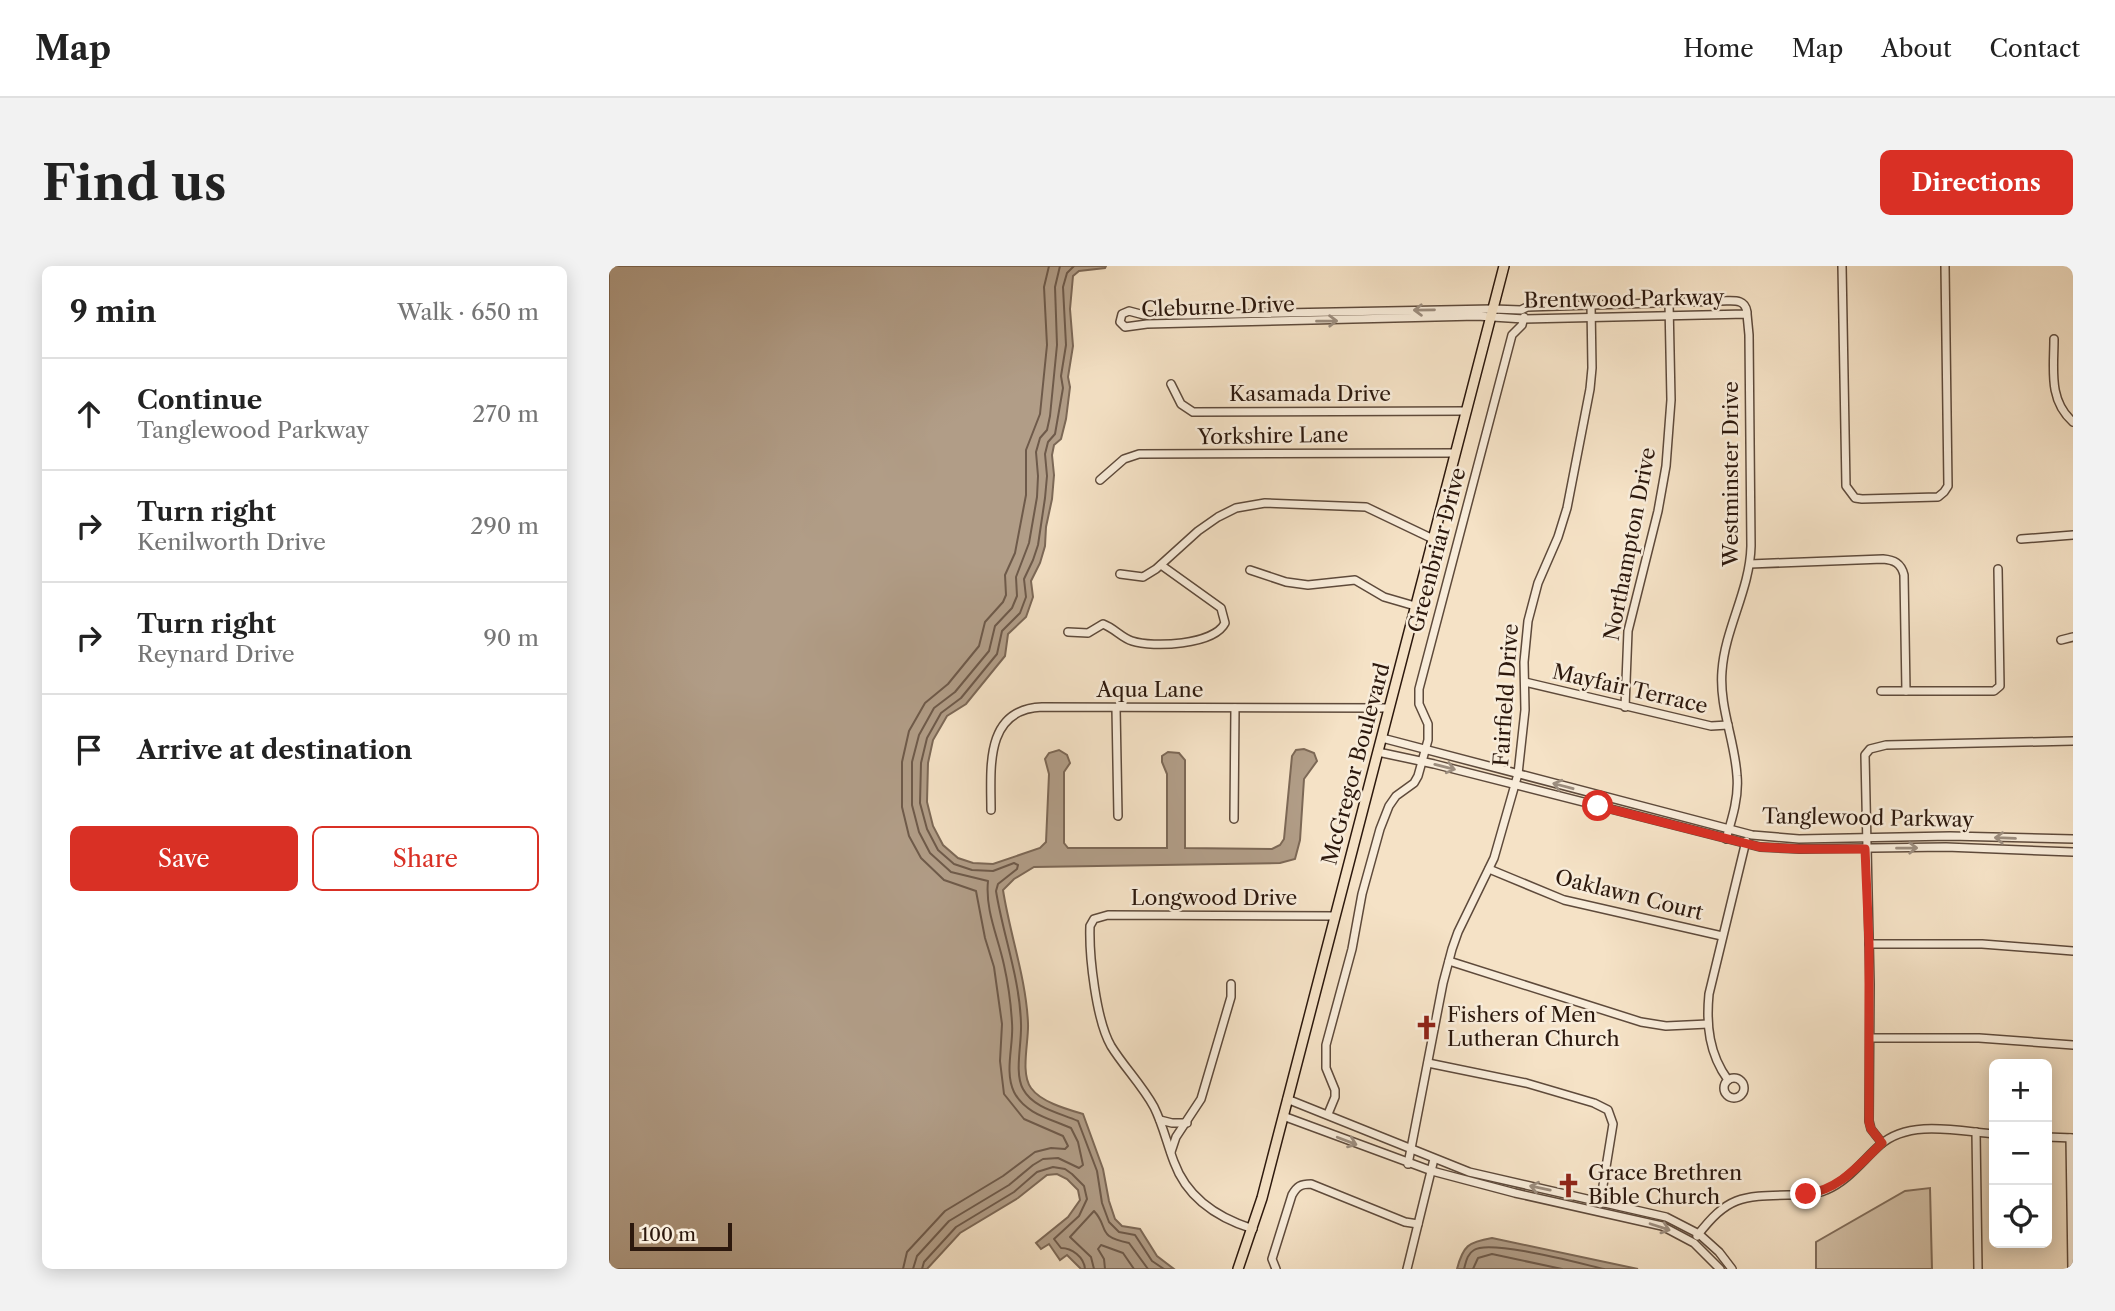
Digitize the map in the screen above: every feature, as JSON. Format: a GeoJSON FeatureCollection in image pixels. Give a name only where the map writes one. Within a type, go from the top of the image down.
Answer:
{"type":"FeatureCollection","features":[{"type":"Feature","properties":{"kind":"main road","name":"McGregor Boulevard"},"geometry":{"type":"LineString","coordinates":[[1238,1269],[1253,1229],[1283,1116],[1504,266]]}},
{"type":"Feature","properties":{"kind":"street"},"geometry":{"type":"LineString","coordinates":[[1842,266],[1845,478],[1849,493],[1862,499],[1931,498],[1942,494],[1948,486],[1945,266]]}},
{"type":"Feature","properties":{"kind":"street","name":"Brentwood Parkway"},"geometry":{"type":"LineString","coordinates":[[1739,301],[1746,307],[1747,314],[1524,319],[1492,313],[1527,307],[1739,301]]}},
{"type":"Feature","properties":{"kind":"street","name":"Northampton Drive"},"geometry":{"type":"LineString","coordinates":[[1625,708],[1628,631],[1666,466],[1671,400],[1669,303]]}},
{"type":"Feature","properties":{"kind":"street","name":"Fairfield Drive"},"geometry":{"type":"LineString","coordinates":[[1408,1164],[1449,961],[1458,932],[1500,844],[1518,774],[1523,740],[1528,621],[1538,583],[1563,522],[1590,389],[1591,305]]}},
{"type":"Feature","properties":{"kind":"street"},"geometry":{"type":"LineString","coordinates":[[1521,310],[1524,319]]}},
{"type":"Feature","properties":{"kind":"street","name":"Cleburne Drive"},"geometry":{"type":"LineString","coordinates":[[1300,317],[1144,315],[1129,311],[1122,314],[1120,322],[1125,327],[1132,328],[1147,324],[1300,317],[1492,313]]}},
{"type":"Feature","properties":{"kind":"street","name":"Westminster Drive"},"geometry":{"type":"LineString","coordinates":[[1727,839],[1738,780],[1721,679],[1723,656],[1750,564],[1747,314]]}},
{"type":"Feature","properties":{"kind":"street","name":"Greenbriar Drive"},"geometry":{"type":"LineString","coordinates":[[1328,1114],[1335,1090],[1326,1068],[1326,1045],[1352,949],[1355,922],[1380,829],[1389,806],[1396,796],[1414,783],[1423,761],[1429,732],[1419,704],[1419,689],[1512,335],[1524,319]]}},
{"type":"Feature","properties":{"kind":"street"},"geometry":{"type":"LineString","coordinates":[[2054,339],[2056,398],[2063,412],[2073,422]]}},
{"type":"Feature","properties":{"kind":"street","name":"Kasamada Drive"},"geometry":{"type":"LineString","coordinates":[[1171,384],[1181,404],[1193,412],[1466,411]]}},
{"type":"Feature","properties":{"kind":"street","name":"Yorkshire Lane"},"geometry":{"type":"LineString","coordinates":[[1100,480],[1124,459],[1139,454],[1455,453]]}},
{"type":"Feature","properties":{"kind":"street"},"geometry":{"type":"LineString","coordinates":[[1121,574],[1143,577],[1218,517],[1236,508],[1265,503],[1366,507],[1433,539]]}},
{"type":"Feature","properties":{"kind":"street"},"geometry":{"type":"LineString","coordinates":[[2021,539],[2073,535]]}},
{"type":"Feature","properties":{"kind":"street"},"geometry":{"type":"LineString","coordinates":[[1750,564],[1883,559],[1897,562],[1904,575],[1906,691]]}},
{"type":"Feature","properties":{"kind":"street"},"geometry":{"type":"LineString","coordinates":[[1068,632],[1088,633],[1103,624],[1133,641],[1185,643],[1217,633],[1225,623],[1221,608],[1161,565]]}},
{"type":"Feature","properties":{"kind":"street"},"geometry":{"type":"LineString","coordinates":[[1881,691],[1994,691],[2000,686],[1999,569]]}},
{"type":"Feature","properties":{"kind":"street"},"geometry":{"type":"LineString","coordinates":[[1250,570],[1286,582],[1308,585],[1355,580],[1392,600],[1415,606]]}},
{"type":"Feature","properties":{"kind":"street"},"geometry":{"type":"LineString","coordinates":[[2061,640],[2073,637]]}},
{"type":"Feature","properties":{"kind":"street","name":"Mayfair Terrace"},"geometry":{"type":"LineString","coordinates":[[1525,682],[1625,708],[1711,726],[1728,725]]}},
{"type":"Feature","properties":{"kind":"street"},"geometry":{"type":"LineString","coordinates":[[1116,708],[1118,816]]}},
{"type":"Feature","properties":{"kind":"street"},"geometry":{"type":"LineString","coordinates":[[1234,819],[1235,708]]}},
{"type":"Feature","properties":{"kind":"street","name":"Aqua Lane"},"geometry":{"type":"LineString","coordinates":[[991,810],[992,751],[997,735],[1011,717],[1025,709],[1389,708]]}},
{"type":"Feature","properties":{"kind":"street","name":"Tanglewood Parkway"},"geometry":{"type":"LineString","coordinates":[[1382,738],[1748,834],[1799,839],[2073,839]]}},
{"type":"Feature","properties":{"kind":"street"},"geometry":{"type":"LineString","coordinates":[[1882,1143],[1869,1122],[1865,754],[1870,749],[1885,745],[2073,741]]}},
{"type":"Feature","properties":{"kind":"street","name":"Tanglewood Parkway"},"geometry":{"type":"LineString","coordinates":[[1378,752],[1423,761],[1746,844],[1775,848],[1962,848],[2073,852]]}},
{"type":"Feature","properties":{"kind":"street"},"geometry":{"type":"LineString","coordinates":[[1728,1080],[1715,1058],[1708,1024],[1709,994],[1748,834]]}},
{"type":"Feature","properties":{"kind":"street"},"geometry":{"type":"LineString","coordinates":[[1962,837],[1962,848]]}},
{"type":"Feature","properties":{"kind":"street"},"geometry":{"type":"LineString","coordinates":[[2057,839],[2057,852]]}},
{"type":"Feature","properties":{"kind":"street","name":"Oaklawn Court"},"geometry":{"type":"LineString","coordinates":[[1489,869],[1564,900],[1722,936]]}},
{"type":"Feature","properties":{"kind":"street","name":"Longwood Drive"},"geometry":{"type":"LineString","coordinates":[[1160,1120],[1147,1094],[1114,1050],[1103,1027],[1091,941],[1090,926],[1094,919],[1108,915],[1335,916]]}},
{"type":"Feature","properties":{"kind":"street"},"geometry":{"type":"LineString","coordinates":[[1869,944],[1982,944],[2073,951]]}},
{"type":"Feature","properties":{"kind":"street"},"geometry":{"type":"LineString","coordinates":[[1449,961],[1641,1022],[1666,1026],[1708,1024]]}},
{"type":"Feature","properties":{"kind":"street"},"geometry":{"type":"LineString","coordinates":[[1171,1152],[1176,1137],[1201,1100],[1231,997],[1231,984]]}},
{"type":"Feature","properties":{"kind":"street"},"geometry":{"type":"LineString","coordinates":[[1870,1038],[1979,1038],[2073,1045]]}},
{"type":"Feature","properties":{"kind":"street"},"geometry":{"type":"LineString","coordinates":[[1428,1063],[1514,1080],[1594,1103],[1608,1110],[1613,1124],[1599,1212]]}},
{"type":"Feature","properties":{"kind":"street"},"geometry":{"type":"LineString","coordinates":[[1287,1099],[1434,1159],[1492,1178],[1666,1217],[1699,1234],[1719,1252],[1732,1269]]}},
{"type":"Feature","properties":{"kind":"street"},"geometry":{"type":"LineString","coordinates":[[1283,1116],[1432,1171],[1662,1226],[1693,1242],[1720,1269]]}},
{"type":"Feature","properties":{"kind":"street"},"geometry":{"type":"LineString","coordinates":[[1160,1120],[1187,1123]]}},
{"type":"Feature","properties":{"kind":"street"},"geometry":{"type":"LineString","coordinates":[[1160,1120],[1184,1183],[1200,1200],[1223,1217],[1253,1229]]}},
{"type":"Feature","properties":{"kind":"street"},"geometry":{"type":"LineString","coordinates":[[1693,1242],[1718,1212],[1740,1199],[1759,1195],[1809,1194],[1827,1189],[1845,1178],[1882,1143],[1895,1135],[1913,1130],[1989,1133]]}},
{"type":"Feature","properties":{"kind":"street"},"geometry":{"type":"LineString","coordinates":[[1976,1132],[1978,1269]]}},
{"type":"Feature","properties":{"kind":"street"},"geometry":{"type":"LineString","coordinates":[[2052,1137],[2071,1138],[2072,1269]]}},
{"type":"Feature","properties":{"kind":"street"},"geometry":{"type":"LineString","coordinates":[[1407,1269],[1434,1159]]}},
{"type":"Feature","properties":{"kind":"street"},"geometry":{"type":"LineString","coordinates":[[1276,1269],[1272,1259],[1288,1206],[1296,1188],[1303,1184],[1311,1184],[1405,1222],[1418,1224]]}},
{"type":"Feature","properties":{"kind":"shaded area"},"geometry":{"type":"Polygon","coordinates":[[[1930,1188],[1932,1269],[1816,1269],[1816,1242],[1905,1191],[1930,1188]]]}},
{"type":"Feature","properties":{"kind":"water"},"geometry":{"type":"Polygon","coordinates":[[[609,266],[1106,266],[1079,271],[1073,276],[1070,309],[1073,346],[1068,377],[1070,387],[1061,439],[1054,445],[1052,455],[1052,499],[1045,546],[1031,581],[1033,597],[1026,617],[1008,634],[1005,656],[966,704],[947,716],[933,740],[928,763],[927,802],[933,826],[943,845],[958,858],[973,863],[993,864],[1040,848],[1046,842],[1049,774],[1045,759],[1049,753],[1059,750],[1067,755],[1070,763],[1064,772],[1064,843],[1068,848],[1167,848],[1167,774],[1162,756],[1168,752],[1179,753],[1185,760],[1185,848],[1272,849],[1284,839],[1292,756],[1296,750],[1304,749],[1314,753],[1317,761],[1304,779],[1300,840],[1295,859],[1280,863],[1034,867],[1014,879],[1003,890],[1027,1006],[1025,1066],[1028,1082],[1035,1093],[1047,1101],[1083,1114],[1103,1169],[1115,1219],[1122,1226],[1140,1229],[1157,1256],[1174,1269],[1081,1269],[1067,1255],[1060,1260],[1049,1244],[1041,1249],[1036,1243],[1068,1217],[1080,1200],[1078,1190],[1057,1174],[1047,1175],[1018,1198],[960,1233],[927,1269],[609,1269],[609,266]]]}},
{"type":"Feature","properties":{"kind":"water"},"geometry":{"type":"Polygon","coordinates":[[[1492,1238],[1638,1269],[1457,1269],[1468,1246],[1492,1238]]]}},
{"type":"Feature","properties":{"kind":"place","name":"Fishers of Men Lutheran Church"},"geometry":{"type":"Point","coordinates":[1427,1027]}},
{"type":"Feature","properties":{"kind":"place","name":"Grace Brethren Bible Church"},"geometry":{"type":"Point","coordinates":[1568,1185]}},
{"type":"Feature","properties":{"kind":"route"},"geometry":{"type":"LineString","coordinates":[[1598,806],[1760,847],[1865,849],[1869,944],[1869,1122],[1882,1143],[1837,1184],[1817,1193],[1806,1194]]}}]}
